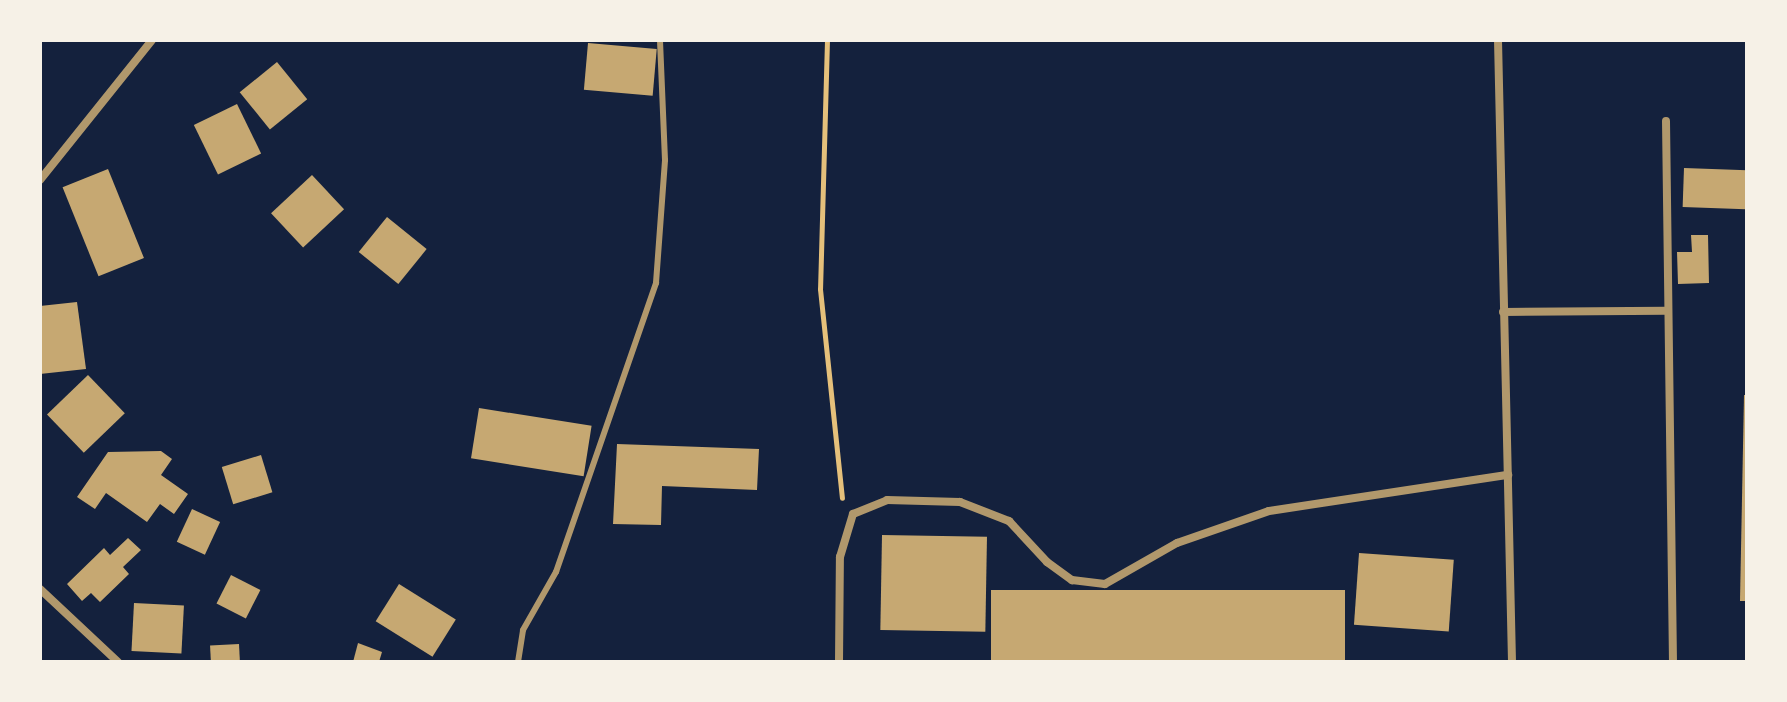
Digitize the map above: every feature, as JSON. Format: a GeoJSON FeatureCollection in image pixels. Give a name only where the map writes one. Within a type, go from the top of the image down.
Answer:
{"type":"FeatureCollection","features":[{"type":"Feature","properties":{"kind":"street"},"geometry":{"type":"LineString","coordinates":[[40,180],[152,40]]}},
{"type":"Feature","properties":{"kind":"street"},"geometry":{"type":"LineString","coordinates":[[1498,40],[1512,662]]}},
{"type":"Feature","properties":{"kind":"street"},"geometry":{"type":"LineString","coordinates":[[1666,121],[1666,311],[1673,662]]}},
{"type":"Feature","properties":{"kind":"street"},"geometry":{"type":"LineString","coordinates":[[1503,312],[1666,311]]}},
{"type":"Feature","properties":{"kind":"street"},"geometry":{"type":"LineString","coordinates":[[839,662],[840,557],[846,536],[853,514],[887,500],[960,502],[1009,521],[1047,562],[1072,580],[1105,584],[1177,543],[1269,511],[1508,475]]}},
{"type":"Feature","properties":{"kind":"street"},"geometry":{"type":"LineString","coordinates":[[40,589],[118,662]]}},
{"type":"Feature","properties":{"kind":"lane"},"geometry":{"type":"LineString","coordinates":[[518,662],[523,630],[556,572],[656,283],[665,160],[660,40]]}},
{"type":"Feature","properties":{"kind":"path"},"geometry":{"type":"LineString","coordinates":[[827,40],[820,289],[846,536]]}},
{"type":"Feature","properties":{"kind":"building"},"geometry":{"type":"Polygon","coordinates":[[[588,43],[657,49],[653,96],[584,90],[588,43]]]}},
{"type":"Feature","properties":{"kind":"building"},"geometry":{"type":"Polygon","coordinates":[[[277,62],[307,99],[270,130],[240,92],[277,62]]]}},
{"type":"Feature","properties":{"kind":"building"},"geometry":{"type":"Polygon","coordinates":[[[237,104],[261,153],[218,174],[194,125],[237,104]]]}},
{"type":"Feature","properties":{"kind":"building"},"geometry":{"type":"Polygon","coordinates":[[[1684,168],[1747,170],[1746,209],[1683,207],[1684,168]]]}},
{"type":"Feature","properties":{"kind":"building"},"geometry":{"type":"Polygon","coordinates":[[[108,169],[144,258],[99,276],[63,187],[108,169]]]}},
{"type":"Feature","properties":{"kind":"building"},"geometry":{"type":"Polygon","coordinates":[[[312,175],[344,209],[303,248],[271,213],[312,175]]]}},
{"type":"Feature","properties":{"kind":"building"},"geometry":{"type":"Polygon","coordinates":[[[387,217],[427,249],[398,284],[359,252],[387,217]]]}},
{"type":"Feature","properties":{"kind":"building"},"geometry":{"type":"Polygon","coordinates":[[[1691,235],[1708,235],[1709,283],[1678,284],[1677,252],[1692,252],[1691,235]]]}},
{"type":"Feature","properties":{"kind":"building"},"geometry":{"type":"Polygon","coordinates":[[[77,302],[86,369],[40,374],[40,306],[77,302]]]}},
{"type":"Feature","properties":{"kind":"building"},"geometry":{"type":"Polygon","coordinates":[[[88,375],[125,413],[84,453],[47,415],[88,375]]]}},
{"type":"Feature","properties":{"kind":"building"},"geometry":{"type":"Polygon","coordinates":[[[1744,395],[1747,395],[1747,601],[1740,601],[1744,395]]]}},
{"type":"Feature","properties":{"kind":"building"},"geometry":{"type":"Polygon","coordinates":[[[479,408],[592,426],[584,476],[471,458],[479,408]]]}},
{"type":"Feature","properties":{"kind":"building"},"geometry":{"type":"Polygon","coordinates":[[[617,444],[759,449],[757,490],[662,486],[661,525],[613,524],[617,444]]]}},
{"type":"Feature","properties":{"kind":"building"},"geometry":{"type":"Polygon","coordinates":[[[161,451],[172,459],[161,475],[188,494],[174,514],[160,504],[147,522],[106,493],[95,509],[77,497],[108,452],[161,451]]]}},
{"type":"Feature","properties":{"kind":"building"},"geometry":{"type":"Polygon","coordinates":[[[261,455],[272,492],[233,504],[222,467],[261,455]]]}},
{"type":"Feature","properties":{"kind":"building"},"geometry":{"type":"Polygon","coordinates":[[[192,509],[220,522],[205,555],[177,542],[192,509]]]}},
{"type":"Feature","properties":{"kind":"building"},"geometry":{"type":"Polygon","coordinates":[[[882,535],[987,537],[985,632],[880,630],[882,535]]]}},
{"type":"Feature","properties":{"kind":"building"},"geometry":{"type":"Polygon","coordinates":[[[128,538],[141,550],[123,567],[129,574],[100,602],[91,593],[82,601],[67,584],[104,548],[110,555],[128,538]]]}},
{"type":"Feature","properties":{"kind":"building"},"geometry":{"type":"Polygon","coordinates":[[[1359,553],[1454,560],[1449,631],[1354,625],[1359,553]]]}},
{"type":"Feature","properties":{"kind":"building"},"geometry":{"type":"Polygon","coordinates":[[[231,575],[260,590],[246,618],[216,604],[231,575]]]}},
{"type":"Feature","properties":{"kind":"building"},"geometry":{"type":"Polygon","coordinates":[[[399,584],[456,620],[433,657],[376,621],[399,584]]]}},
{"type":"Feature","properties":{"kind":"building"},"geometry":{"type":"Polygon","coordinates":[[[991,590],[1345,590],[1345,662],[991,662],[991,590]]]}},
{"type":"Feature","properties":{"kind":"building"},"geometry":{"type":"Polygon","coordinates":[[[134,603],[184,606],[181,654],[131,651],[134,603]]]}},
{"type":"Feature","properties":{"kind":"building"},"geometry":{"type":"Polygon","coordinates":[[[358,643],[382,652],[379,662],[353,662],[358,643]]]}},
{"type":"Feature","properties":{"kind":"building"},"geometry":{"type":"Polygon","coordinates":[[[239,644],[240,662],[211,662],[210,646],[239,644]]]}}]}
